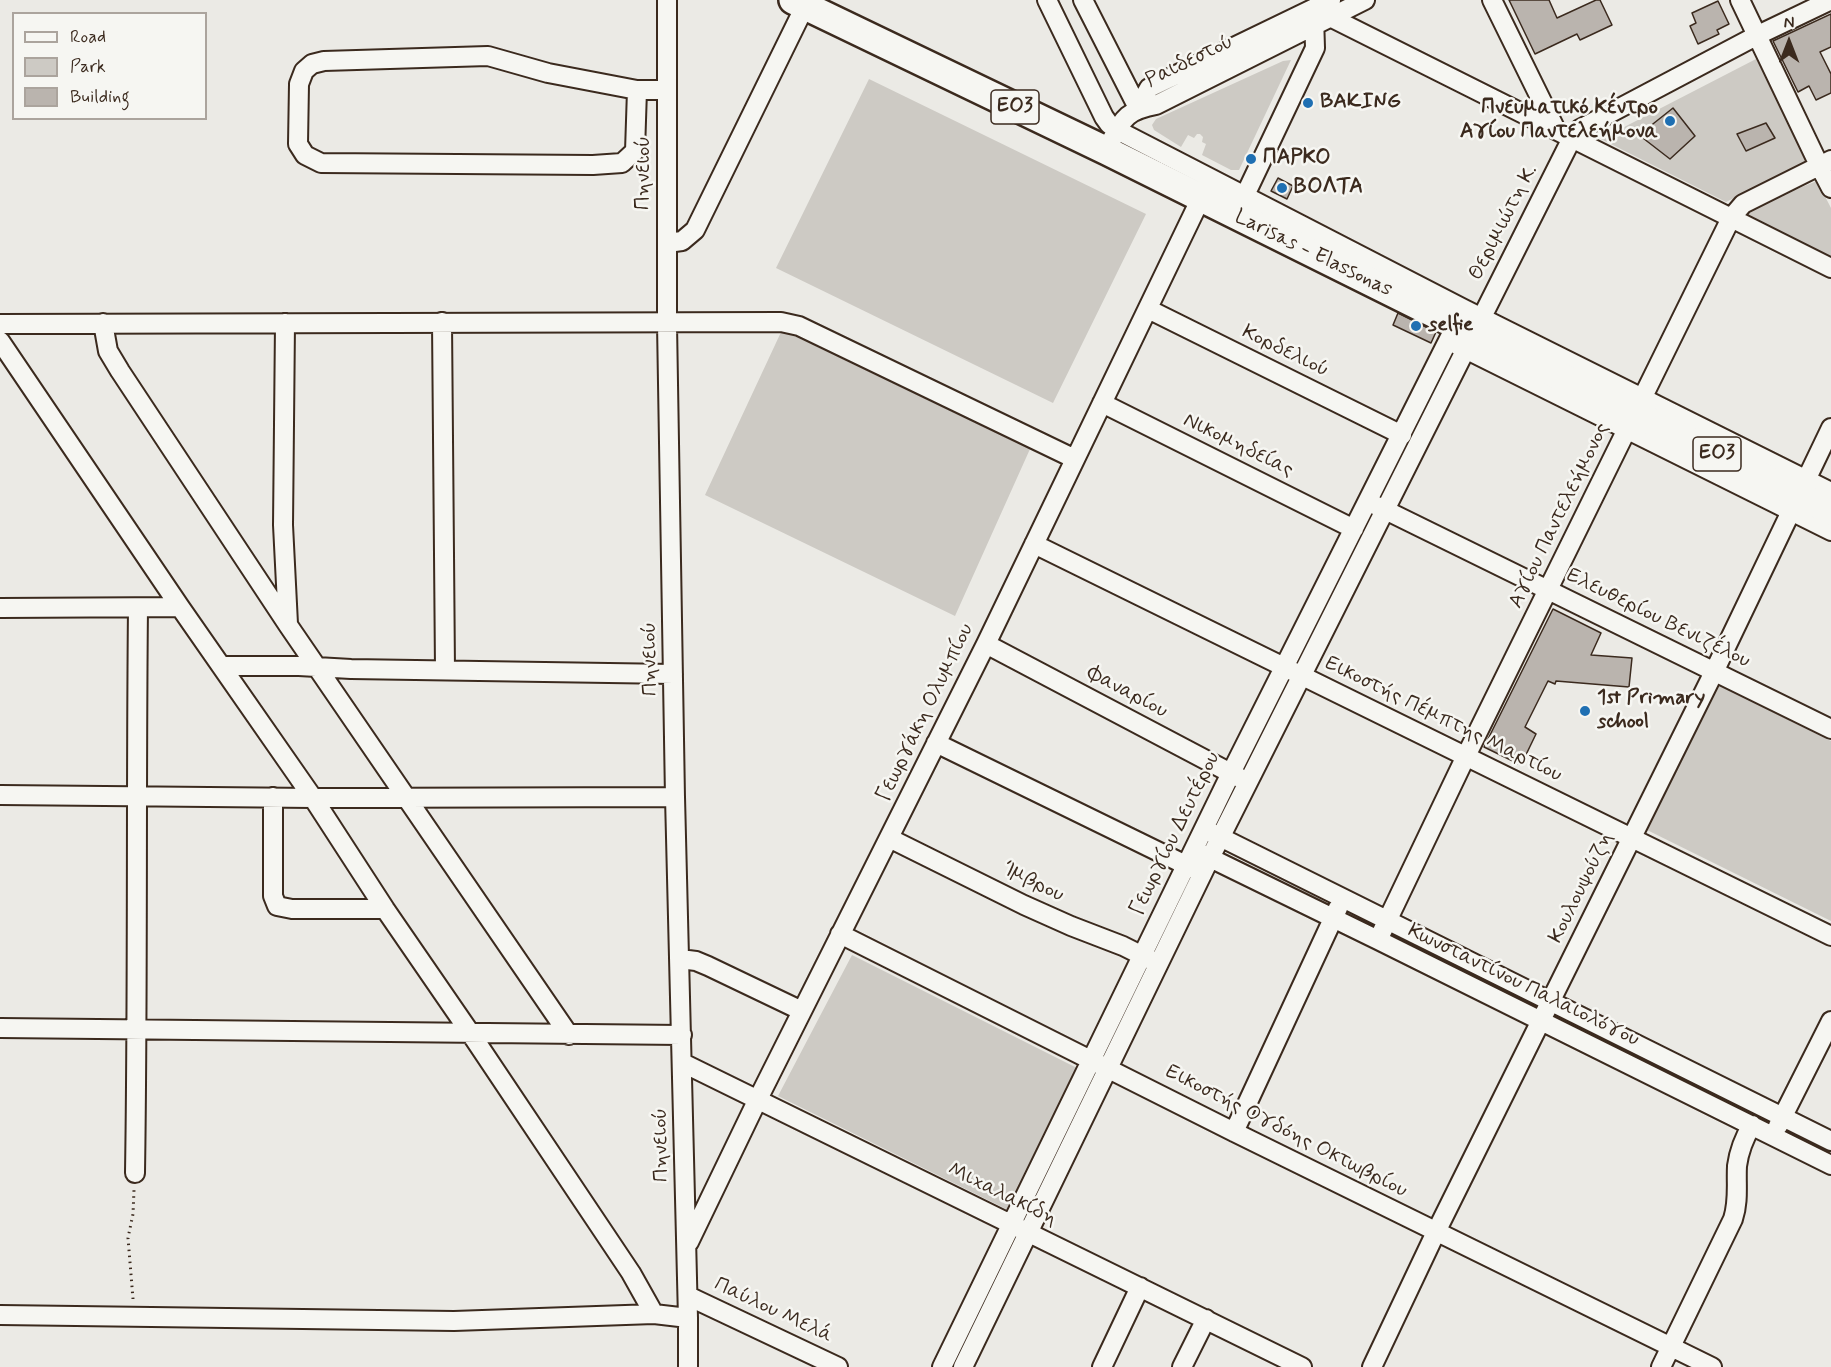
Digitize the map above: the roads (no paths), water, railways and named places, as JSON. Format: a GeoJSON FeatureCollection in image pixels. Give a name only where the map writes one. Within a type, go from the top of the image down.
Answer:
{"type":"FeatureCollection","features":[{"type":"Feature","properties":{"kind":"highway","name":"Larisas - Elassonas"},"geometry":{"type":"LineString","coordinates":[[802,2],[1112,140],[1201,198],[1240,206],[1465,329],[1831,511]]}},
{"type":"Feature","properties":{"kind":"street","name":"Πηνειού"},"geometry":{"type":"LineString","coordinates":[[667,0],[667,324],[688,1367]]}},
{"type":"Feature","properties":{"kind":"street"},"geometry":{"type":"LineString","coordinates":[[1047,0],[1104,117],[1112,140],[1240,206],[1315,48],[1323,13],[1831,268]]}},
{"type":"Feature","properties":{"kind":"street"},"geometry":{"type":"LineString","coordinates":[[1083,0],[1138,108],[1123,120],[1112,140]]}},
{"type":"Feature","properties":{"kind":"street","name":"Ραιδεστού"},"geometry":{"type":"LineString","coordinates":[[1138,108],[1156,105],[1323,13],[1365,0]]}},
{"type":"Feature","properties":{"kind":"street"},"geometry":{"type":"LineString","coordinates":[[1492,0],[1564,134]]}},
{"type":"Feature","properties":{"kind":"street"},"geometry":{"type":"LineString","coordinates":[[1740,0],[1756,36],[1825,163],[1831,188]]}},
{"type":"Feature","properties":{"kind":"street","name":"Θεριμιώτη Κ."},"geometry":{"type":"LineString","coordinates":[[1465,329],[1564,134],[1580,129],[1756,36],[1831,0]]}},
{"type":"Feature","properties":{"kind":"street"},"geometry":{"type":"LineString","coordinates":[[667,243],[686,239],[695,230],[802,2]]}},
{"type":"Feature","properties":{"kind":"street"},"geometry":{"type":"LineString","coordinates":[[637,90],[635,151],[622,163],[593,165],[321,163],[305,155],[298,144],[299,84],[304,71],[312,64],[324,62],[488,56],[548,73],[637,90],[667,90]]}},
{"type":"Feature","properties":{"kind":"street","name":"Αγίου Παντελεήμονος"},"geometry":{"type":"LineString","coordinates":[[1378,940],[1731,218],[1743,204],[1825,163]]}},
{"type":"Feature","properties":{"kind":"street","name":"Γεωργάκη Ολυμπίου"},"geometry":{"type":"LineString","coordinates":[[687,1246],[757,1101],[986,644],[1201,198]]}},
{"type":"Feature","properties":{"kind":"street","name":"Κορδελιού"},"geometry":{"type":"LineString","coordinates":[[1148,309],[1402,435]]}},
{"type":"Feature","properties":{"kind":"street"},"geometry":{"type":"LineString","coordinates":[[442,322],[445,670]]}},
{"type":"Feature","properties":{"kind":"street"},"geometry":{"type":"LineString","coordinates":[[0,324],[781,322],[799,326],[1075,459]]}},
{"type":"Feature","properties":{"kind":"street"},"geometry":{"type":"LineString","coordinates":[[103,323],[108,351],[288,625],[569,1035]]}},
{"type":"Feature","properties":{"kind":"street"},"geometry":{"type":"LineString","coordinates":[[285,323],[283,525],[288,625]]}},
{"type":"Feature","properties":{"kind":"street","name":"Γεωργίου Δευτέρου"},"geometry":{"type":"LineString","coordinates":[[963,1367],[1159,964],[1198,862],[1204,829],[1231,773],[1402,435],[1465,329]]}},
{"type":"Feature","properties":{"kind":"street","name":"Γεωργίου Δευτέρου"},"geometry":{"type":"LineString","coordinates":[[942,1367],[1142,955],[1198,862],[1220,837],[1302,676],[1385,510],[1465,329]]}},
{"type":"Feature","properties":{"kind":"street"},"geometry":{"type":"LineString","coordinates":[[0,340],[180,608],[313,798],[385,909],[631,1273],[654,1314]]}},
{"type":"Feature","properties":{"kind":"street","name":"Νικομηδείας"},"geometry":{"type":"LineString","coordinates":[[1102,403],[1354,529]]}},
{"type":"Feature","properties":{"kind":"street","name":"Κουλουψούζη"},"geometry":{"type":"LineString","coordinates":[[1372,1367],[1436,1232],[1714,672],[1831,428]]}},
{"type":"Feature","properties":{"kind":"street"},"geometry":{"type":"LineString","coordinates":[[1798,495],[1831,492]]}},
{"type":"Feature","properties":{"kind":"street"},"geometry":{"type":"LineString","coordinates":[[1798,495],[1831,531]]}},
{"type":"Feature","properties":{"kind":"street","name":"Ελευθερίου Βενιζέλου"},"geometry":{"type":"LineString","coordinates":[[1368,501],[1831,729]]}},
{"type":"Feature","properties":{"kind":"street","name":"Εικοστής Πέμπτης Μαρτίου"},"geometry":{"type":"LineString","coordinates":[[1034,544],[1831,936]]}},
{"type":"Feature","properties":{"kind":"street"},"geometry":{"type":"LineString","coordinates":[[0,608],[180,608]]}},
{"type":"Feature","properties":{"kind":"street"},"geometry":{"type":"LineString","coordinates":[[135,1173],[138,1030],[136,796],[138,608]]}},
{"type":"Feature","properties":{"kind":"street","name":"Φαναρίου"},"geometry":{"type":"LineString","coordinates":[[986,644],[1248,782]]}},
{"type":"Feature","properties":{"kind":"street"},"geometry":{"type":"LineString","coordinates":[[221,666],[673,674]]}},
{"type":"Feature","properties":{"kind":"street","name":"Κωνσταντίνου Παλαιολόγου"},"geometry":{"type":"LineString","coordinates":[[936,743],[1198,862],[1333,918],[1831,1164]]}},
{"type":"Feature","properties":{"kind":"street"},"geometry":{"type":"LineString","coordinates":[[0,795],[313,798],[675,797]]}},
{"type":"Feature","properties":{"kind":"street"},"geometry":{"type":"LineString","coordinates":[[273,797],[273,896],[277,906],[292,909],[385,909]]}},
{"type":"Feature","properties":{"kind":"street","name":"Κωνσταντίνου Παλαιολόγου"},"geometry":{"type":"LineString","coordinates":[[1204,829],[1831,1141]]}},
{"type":"Feature","properties":{"kind":"street","name":"Ίμβρου"},"geometry":{"type":"LineString","coordinates":[[889,838],[1024,905],[1123,946],[1159,964]]}},
{"type":"Feature","properties":{"kind":"street"},"geometry":{"type":"LineString","coordinates":[[1234,1132],[1343,898]]}},
{"type":"Feature","properties":{"kind":"street","name":"Εικοστής Ογδόης Οκτωβρίου"},"geometry":{"type":"LineString","coordinates":[[840,934],[1234,1132],[1712,1367]]}},
{"type":"Feature","properties":{"kind":"street"},"geometry":{"type":"LineString","coordinates":[[680,959],[696,961],[708,966],[802,1011]]}},
{"type":"Feature","properties":{"kind":"street"},"geometry":{"type":"LineString","coordinates":[[1774,1136],[1831,1021]]}},
{"type":"Feature","properties":{"kind":"street"},"geometry":{"type":"LineString","coordinates":[[0,1028],[682,1035]]}},
{"type":"Feature","properties":{"kind":"street","name":"Μιχαλακίδη"},"geometry":{"type":"LineString","coordinates":[[683,1063],[1302,1367]]}},
{"type":"Feature","properties":{"kind":"street"},"geometry":{"type":"LineString","coordinates":[[1661,1367],[1733,1219],[1737,1201],[1737,1165],[1740,1148],[1752,1125]]}},
{"type":"Feature","properties":{"kind":"street"},"geometry":{"type":"LineString","coordinates":[[1102,1367],[1140,1287]]}},
{"type":"Feature","properties":{"kind":"street","name":"Παύλου Μελά"},"geometry":{"type":"LineString","coordinates":[[688,1296],[838,1367]]}},
{"type":"Feature","properties":{"kind":"street"},"geometry":{"type":"LineString","coordinates":[[0,1315],[453,1321],[654,1314],[688,1318]]}},
{"type":"Feature","properties":{"kind":"street"},"geometry":{"type":"LineString","coordinates":[[1182,1367],[1206,1320]]}},
{"type":"Feature","properties":{"kind":"place","name":"BAKING"},"geometry":{"type":"Point","coordinates":[1308,103]}},
{"type":"Feature","properties":{"kind":"place","name":"Πνευματικό Κέντρο Αγίου Παντελεήμονα"},"geometry":{"type":"Point","coordinates":[1670,121]}},
{"type":"Feature","properties":{"kind":"place","name":"ΠΑΡΚΟ"},"geometry":{"type":"Point","coordinates":[1251,159]}},
{"type":"Feature","properties":{"kind":"place","name":"ΒΟΛΤΑ"},"geometry":{"type":"Point","coordinates":[1282,188]}},
{"type":"Feature","properties":{"kind":"place","name":"selfie"},"geometry":{"type":"Point","coordinates":[1416,326]}},
{"type":"Feature","properties":{"kind":"place","name":"1st Primary school"},"geometry":{"type":"Point","coordinates":[1585,711]}}]}
